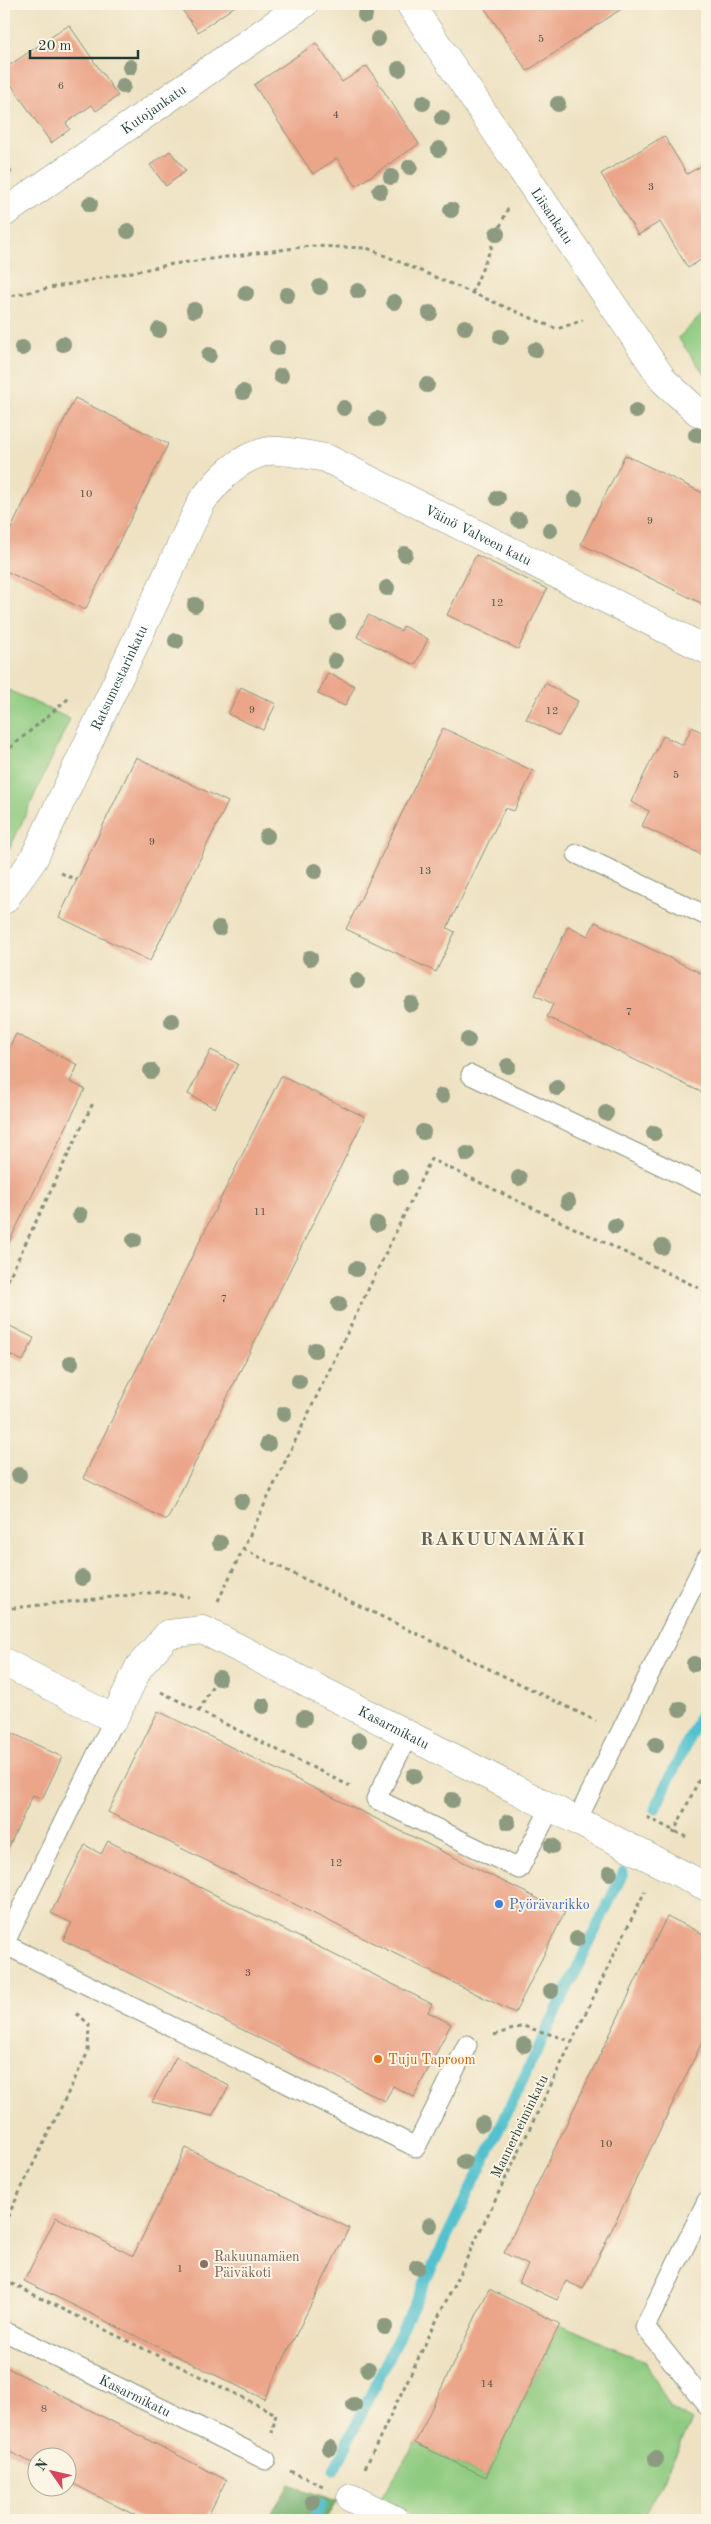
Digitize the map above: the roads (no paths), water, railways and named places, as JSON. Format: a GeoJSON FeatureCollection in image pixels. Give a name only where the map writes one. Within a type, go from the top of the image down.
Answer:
{"type":"FeatureCollection","features":[{"type":"Feature","properties":{"kind":"street","name":"Kutojankatu"},"geometry":{"type":"LineString","coordinates":[[4,212],[304,4]]}},
{"type":"Feature","properties":{"kind":"street","name":"Liisankatu"},"geometry":{"type":"LineString","coordinates":[[410,4],[664,381],[698,412],[707,416]]}},
{"type":"Feature","properties":{"kind":"street","name":"Väinö Valveen katu"},"geometry":{"type":"LineString","coordinates":[[242,461],[270,451],[326,458],[707,650]]}},
{"type":"Feature","properties":{"kind":"street","name":"Ratsumestarinkatu"},"geometry":{"type":"LineString","coordinates":[[4,900],[33,860],[202,501],[223,474],[242,461]]}},
{"type":"Feature","properties":{"kind":"street","name":"Kasarmikatu"},"geometry":{"type":"LineString","coordinates":[[114,1719],[139,1667],[168,1634],[203,1630],[707,1887]]}},
{"type":"Feature","properties":{"kind":"street"},"geometry":{"type":"LineString","coordinates":[[4,1662],[114,1719]]}},
{"type":"Feature","properties":{"kind":"street"},"geometry":{"type":"LineString","coordinates":[[351,2498],[395,2520]]}},
{"type":"Feature","properties":{"kind":"lane"},"geometry":{"type":"LineString","coordinates":[[577,854],[707,916]]}},
{"type":"Feature","properties":{"kind":"lane"},"geometry":{"type":"LineString","coordinates":[[471,1075],[707,1187]]}},
{"type":"Feature","properties":{"kind":"lane"},"geometry":{"type":"LineString","coordinates":[[577,1820],[707,1558]]}},
{"type":"Feature","properties":{"kind":"lane","name":"Kasarmikatu"},"geometry":{"type":"LineString","coordinates":[[4,1944],[114,1719]]}},
{"type":"Feature","properties":{"kind":"lane"},"geometry":{"type":"LineString","coordinates":[[409,1734],[376,1799],[519,1869],[552,1807]]}},
{"type":"Feature","properties":{"kind":"lane"},"geometry":{"type":"LineString","coordinates":[[4,1944],[416,2147],[467,2045]]}},
{"type":"Feature","properties":{"kind":"lane"},"geometry":{"type":"LineString","coordinates":[[707,2200],[645,2327],[707,2404]]}},
{"type":"Feature","properties":{"kind":"lane","name":"Kasarmikatu"},"geometry":{"type":"LineString","coordinates":[[4,2331],[266,2460]]}},
{"type":"Feature","properties":{"kind":"waterway"},"geometry":{"type":"LineString","coordinates":[[655,1809],[707,1701]]}},
{"type":"Feature","properties":{"kind":"waterway"},"geometry":{"type":"LineString","coordinates":[[334,2470],[623,1873]]}},
{"type":"Feature","properties":{"kind":"waterway"},"geometry":{"type":"LineString","coordinates":[[313,2520],[322,2505]]}},
{"type":"Feature","properties":{"kind":"place","name":"Pyörävarikko"},"geometry":{"type":"Point","coordinates":[499,1904]}},
{"type":"Feature","properties":{"kind":"place","name":"Tuju Taproom"},"geometry":{"type":"Point","coordinates":[378,2059]}},
{"type":"Feature","properties":{"kind":"place","name":"Rakuunamäen Päiväkoti"},"geometry":{"type":"Point","coordinates":[204,2264]}},
{"type":"Feature","properties":{"kind":"district","name":"RAKUUNAMÄKI"},"geometry":{"type":"Point","coordinates":[503,1538]}}]}
